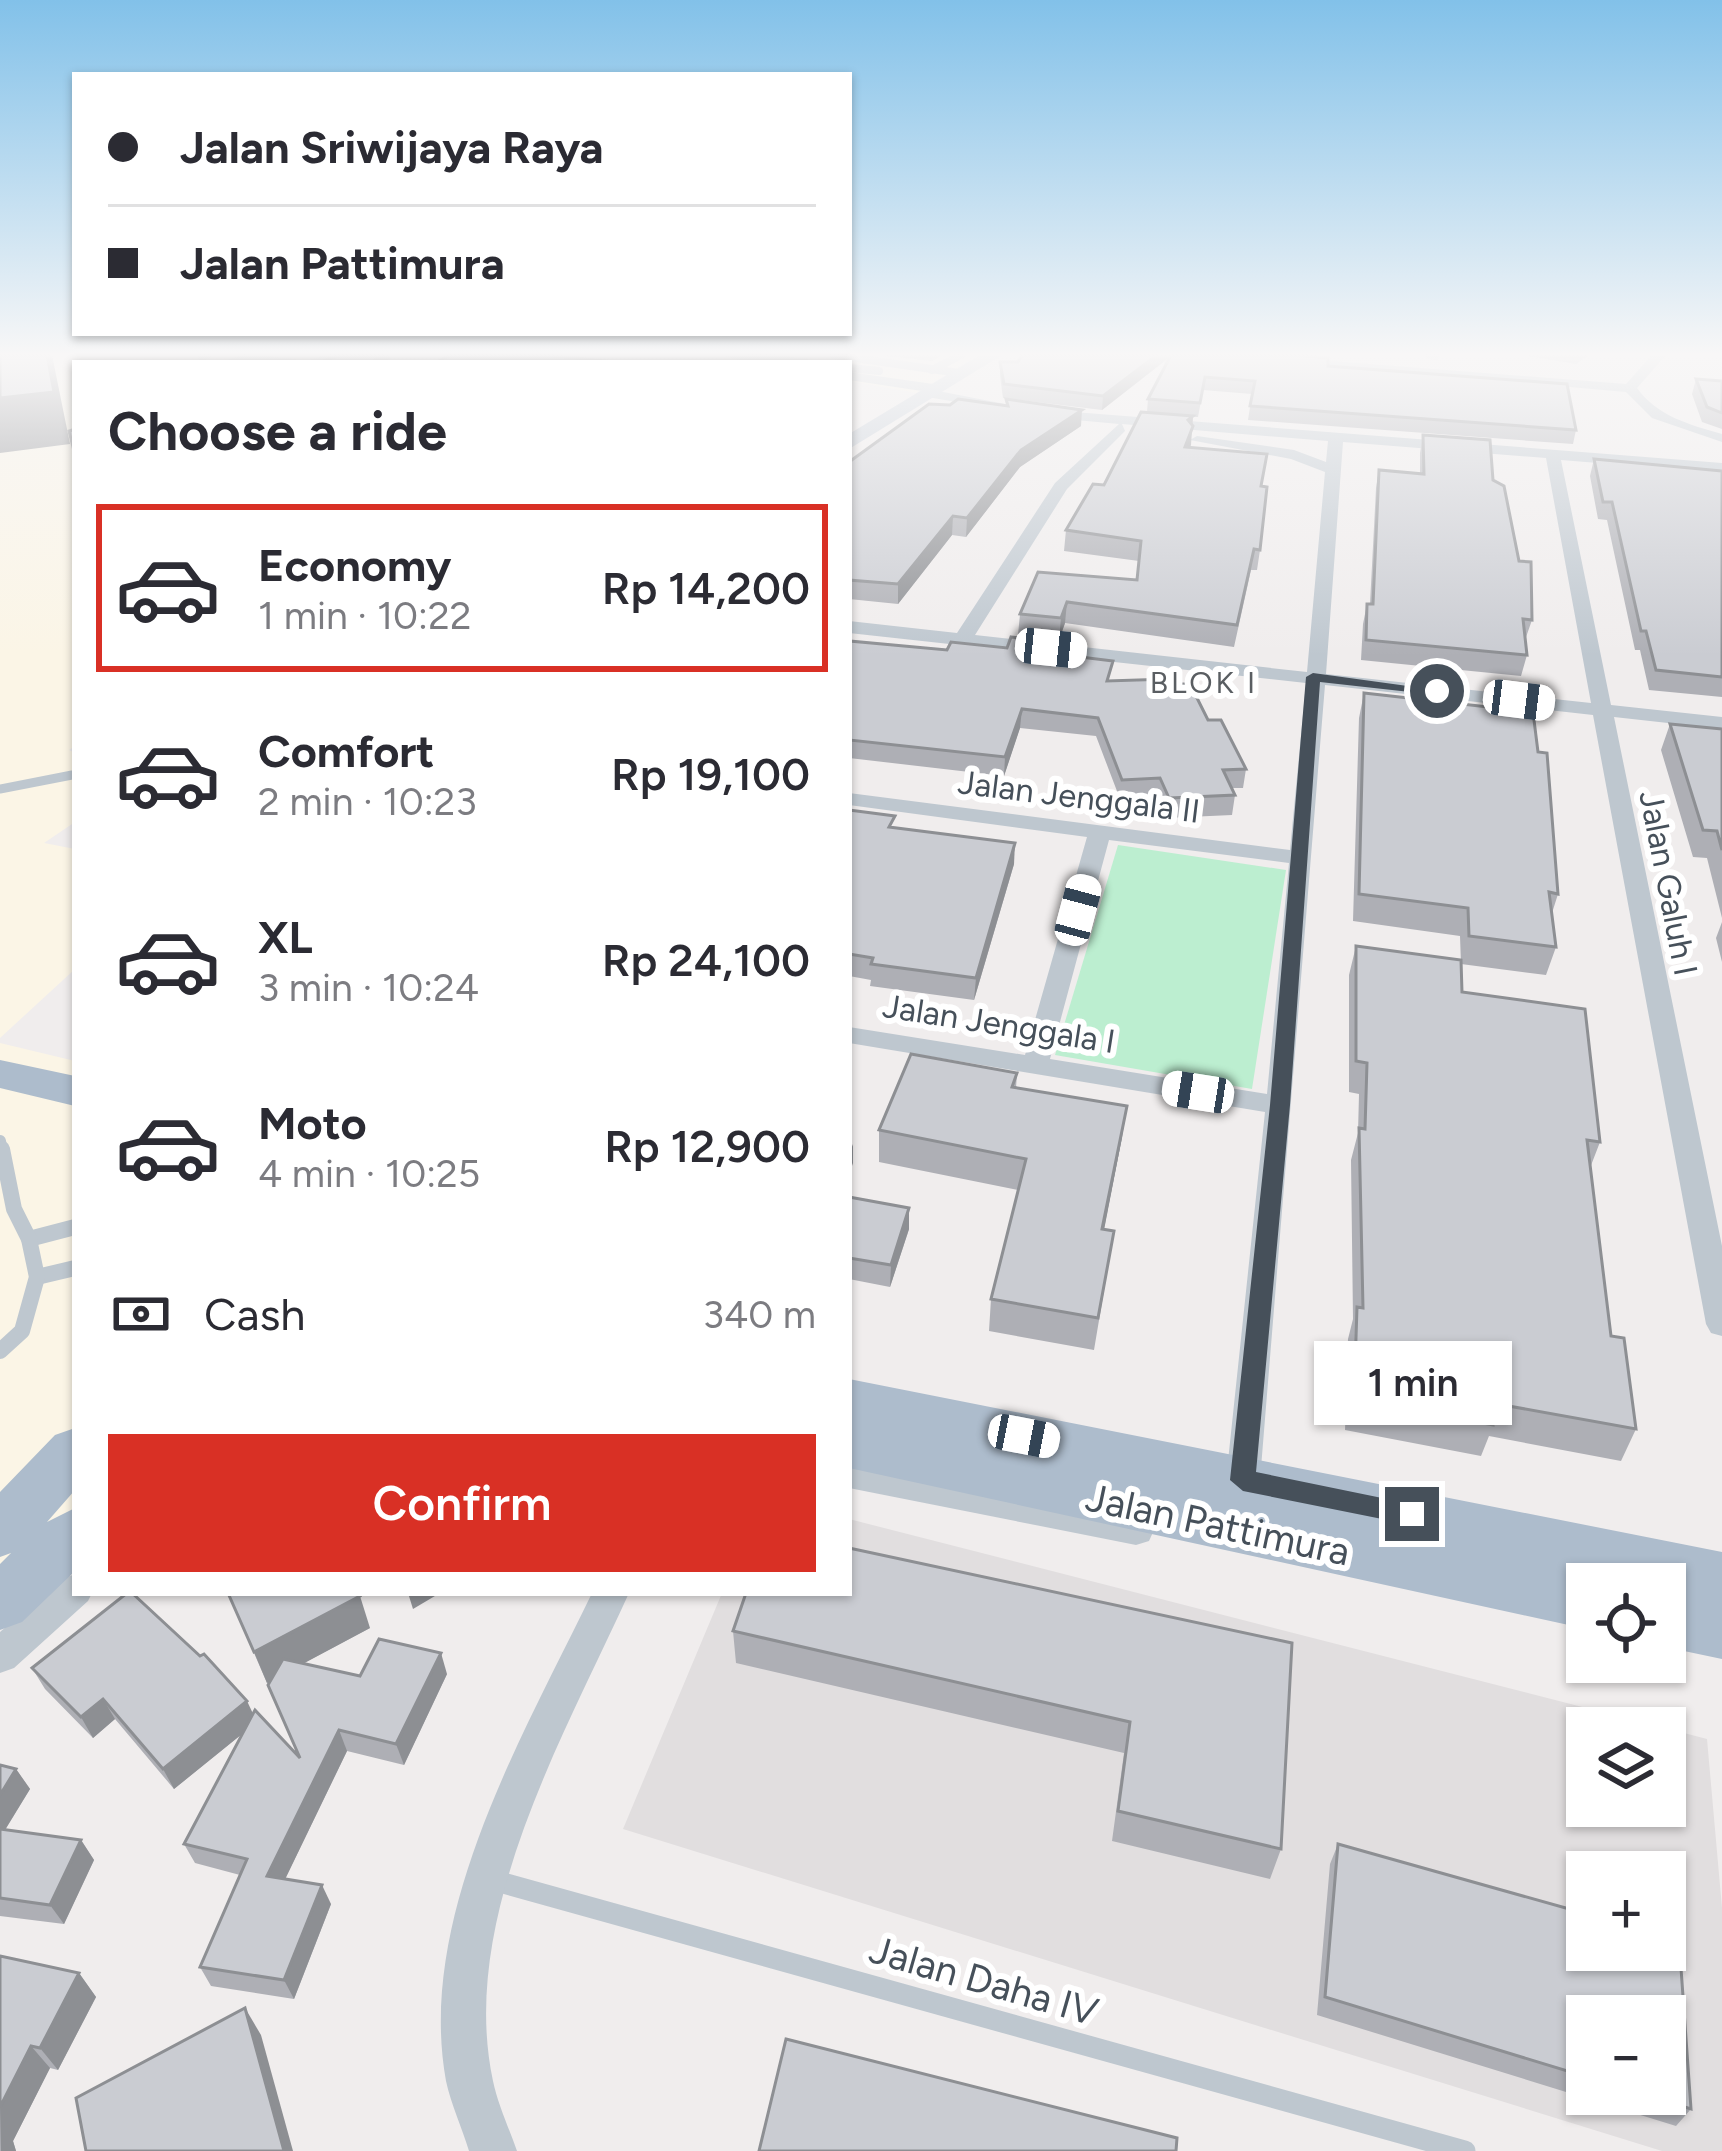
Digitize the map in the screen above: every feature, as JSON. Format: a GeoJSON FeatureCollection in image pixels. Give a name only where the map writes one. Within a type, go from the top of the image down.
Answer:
{"type":"FeatureCollection","features":[{"type":"Feature","properties":{"kind":"main road"},"geometry":{"type":"LineString","coordinates":[[0,1074],[72,1090]]}},
{"type":"Feature","properties":{"kind":"main road","name":"Jalan Pattimura"},"geometry":{"type":"LineString","coordinates":[[852,1402],[1722,1579]]}},
{"type":"Feature","properties":{"kind":"main road","name":"Jalan Pattimura"},"geometry":{"type":"LineString","coordinates":[[852,1445],[1566,1598]]}},
{"type":"Feature","properties":{"kind":"main road"},"geometry":{"type":"LineString","coordinates":[[0,1532],[72,1454]]}},
{"type":"Feature","properties":{"kind":"main road"},"geometry":{"type":"LineString","coordinates":[[0,1555],[72,1516]]}},
{"type":"Feature","properties":{"kind":"main road"},"geometry":{"type":"LineString","coordinates":[[0,1603],[72,1536]]}},
{"type":"Feature","properties":{"kind":"main road"},"geometry":{"type":"LineString","coordinates":[[1686,1623],[1722,1631]]}},
{"type":"Feature","properties":{"kind":"street"},"geometry":{"type":"LineString","coordinates":[[963,639],[1061,486],[1092,455]]}},
{"type":"Feature","properties":{"kind":"street"},"geometry":{"type":"LineString","coordinates":[[1243,1480],[1280,1105],[1333,455]]}},
{"type":"Feature","properties":{"kind":"street","name":"Jalan Galuh I"},"geometry":{"type":"LineString","coordinates":[[1552,455],[1722,1324]]}},
{"type":"Feature","properties":{"kind":"street"},"geometry":{"type":"LineString","coordinates":[[1579,455],[1722,468]]}},
{"type":"Feature","properties":{"kind":"street"},"geometry":{"type":"LineString","coordinates":[[852,627],[1722,723]]}},
{"type":"Feature","properties":{"kind":"street","name":"Jalan Jenggala II"},"geometry":{"type":"LineString","coordinates":[[852,799],[1301,858]]}},
{"type":"Feature","properties":{"kind":"street"},"geometry":{"type":"LineString","coordinates":[[1034,1066],[1100,832]]}},
{"type":"Feature","properties":{"kind":"street","name":"Jalan Jenggala I"},"geometry":{"type":"LineString","coordinates":[[852,1036],[1280,1105]]}},
{"type":"Feature","properties":{"kind":"street","name":"Jalan Pattimura"},"geometry":{"type":"LineString","coordinates":[[852,1475],[1322,1564],[1566,1618]]}},
{"type":"Feature","properties":{"kind":"street"},"geometry":{"type":"LineString","coordinates":[[0,1656],[72,1593]]}},
{"type":"Feature","properties":{"kind":"street"},"geometry":{"type":"LineString","coordinates":[[493,2151],[473,2089],[465,2036],[466,1973],[484,1877],[609,1596]]}},
{"type":"Feature","properties":{"kind":"street"},"geometry":{"type":"LineString","coordinates":[[1686,1645],[1722,1653]]}},
{"type":"Feature","properties":{"kind":"lane"},"geometry":{"type":"LineString","coordinates":[[0,789],[72,775]]}},
{"type":"Feature","properties":{"kind":"lane"},"geometry":{"type":"LineString","coordinates":[[0,1141],[14,1209],[29,1239],[37,1276],[22,1331],[0,1352]]}},
{"type":"Feature","properties":{"kind":"lane"},"geometry":{"type":"LineString","coordinates":[[29,1239],[72,1228]]}},
{"type":"Feature","properties":{"kind":"lane"},"geometry":{"type":"LineString","coordinates":[[37,1276],[72,1269]]}},
{"type":"Feature","properties":{"kind":"lane","name":"Jalan Daha IV"},"geometry":{"type":"LineString","coordinates":[[484,1877],[1466,2151]]}},
{"type":"Feature","properties":{"kind":"shaded area"},"geometry":{"type":"Polygon","coordinates":[[[0,455],[72,455],[72,824],[44,843],[72,848],[72,972],[0,1038],[0,455]]]}},
{"type":"Feature","properties":{"kind":"shaded area"},"geometry":{"type":"Polygon","coordinates":[[[0,1043],[72,1060],[72,1528],[0,1621],[0,1043]]]}},
{"type":"Feature","properties":{"kind":"shaded area"},"geometry":{"type":"Polygon","coordinates":[[[852,1520],[1582,1707],[1566,1707],[1566,1827],[1686,1827],[1686,1734],[1707,1739],[1722,1908],[1722,2151],[1662,2151],[623,1829],[721,1596],[852,1596],[852,1520]]]}},
{"type":"Feature","properties":{"kind":"green space"},"geometry":{"type":"Polygon","coordinates":[[[1118,845],[1286,870],[1252,1089],[1055,1055],[1118,845]]]}},
{"type":"Feature","properties":{"kind":"building"},"geometry":{"type":"Polygon","coordinates":[[[858,455],[1017,455],[967,518],[953,516],[898,584],[852,580],[852,460],[858,455]]]}},
{"type":"Feature","properties":{"kind":"building"},"geometry":{"type":"Polygon","coordinates":[[[1119,455],[1267,455],[1260,550],[1254,549],[1237,625],[1067,602],[1061,618],[1020,614],[1038,572],[1137,580],[1141,541],[1066,530],[1093,484],[1104,485],[1119,455]]]}},
{"type":"Feature","properties":{"kind":"building"},"geometry":{"type":"Polygon","coordinates":[[[1424,455],[1491,455],[1493,480],[1504,486],[1519,561],[1531,562],[1532,620],[1523,619],[1527,655],[1366,640],[1367,604],[1373,604],[1379,470],[1424,474],[1424,455]]]}},
{"type":"Feature","properties":{"kind":"building"},"geometry":{"type":"Polygon","coordinates":[[[1594,459],[1722,471],[1722,677],[1656,670],[1646,631],[1641,631],[1612,502],[1603,502],[1594,459]]]}},
{"type":"Feature","properties":{"kind":"building"},"geometry":{"type":"Polygon","coordinates":[[[1011,637],[1052,642],[1048,653],[1113,661],[1107,681],[1169,679],[1172,684],[1190,684],[1208,720],[1221,720],[1246,769],[1223,770],[1235,795],[1169,798],[1160,778],[1122,780],[1098,718],[1022,709],[1005,757],[852,740],[852,641],[947,650],[951,642],[1007,648],[1011,637]]]}},
{"type":"Feature","properties":{"kind":"building"},"geometry":{"type":"Polygon","coordinates":[[[1364,693],[1533,712],[1538,752],[1547,753],[1558,894],[1549,892],[1556,947],[1469,936],[1468,908],[1359,894],[1364,693]]]}},
{"type":"Feature","properties":{"kind":"building"},"geometry":{"type":"Polygon","coordinates":[[[1670,724],[1722,729],[1722,850],[1717,831],[1703,830],[1670,724]]]}},
{"type":"Feature","properties":{"kind":"building"},"geometry":{"type":"Polygon","coordinates":[[[852,810],[895,816],[889,827],[1015,843],[976,978],[871,964],[873,958],[852,954],[852,810]]]}},
{"type":"Feature","properties":{"kind":"building"},"geometry":{"type":"Polygon","coordinates":[[[1356,946],[1461,960],[1462,992],[1585,1009],[1600,1142],[1587,1140],[1611,1336],[1624,1338],[1636,1429],[1492,1403],[1493,1425],[1354,1399],[1357,1307],[1363,1308],[1359,1128],[1365,1129],[1367,1063],[1356,1061],[1356,946]]]}},
{"type":"Feature","properties":{"kind":"building"},"geometry":{"type":"Polygon","coordinates":[[[911,1054],[1017,1073],[1012,1087],[1127,1106],[1102,1229],[1114,1231],[1098,1318],[991,1299],[1026,1159],[879,1130],[911,1054]]]}},
{"type":"Feature","properties":{"kind":"building"},"geometry":{"type":"Polygon","coordinates":[[[852,1198],[909,1208],[891,1265],[852,1258],[852,1198]]]}},
{"type":"Feature","properties":{"kind":"building"},"geometry":{"type":"Polygon","coordinates":[[[852,1549],[1292,1643],[1281,1849],[1118,1811],[1130,1722],[733,1631],[745,1596],[852,1596],[852,1549]]]}},
{"type":"Feature","properties":{"kind":"building"},"geometry":{"type":"Polygon","coordinates":[[[123,1596],[135,1596],[200,1656],[204,1654],[247,1701],[163,1769],[103,1699],[81,1717],[32,1668],[123,1596]]]}},
{"type":"Feature","properties":{"kind":"building"},"geometry":{"type":"Polygon","coordinates":[[[229,1596],[360,1596],[254,1652],[229,1596]]]}},
{"type":"Feature","properties":{"kind":"building"},"geometry":{"type":"Polygon","coordinates":[[[379,1639],[441,1653],[396,1744],[339,1730],[267,1876],[322,1885],[284,1980],[200,1967],[247,1859],[184,1844],[255,1710],[300,1758],[268,1685],[283,1659],[360,1676],[379,1639]]]}},
{"type":"Feature","properties":{"kind":"building"},"geometry":{"type":"Polygon","coordinates":[[[0,1765],[16,1769],[0,1795],[0,1765]]]}},
{"type":"Feature","properties":{"kind":"building"},"geometry":{"type":"Polygon","coordinates":[[[0,1829],[81,1840],[50,1905],[0,1898],[0,1829]]]}},
{"type":"Feature","properties":{"kind":"building"},"geometry":{"type":"Polygon","coordinates":[[[1338,1844],[1566,1908],[1566,1971],[1681,1971],[1683,1995],[1566,1995],[1566,2071],[1325,1997],[1338,1844]]]}},
{"type":"Feature","properties":{"kind":"building"},"geometry":{"type":"Polygon","coordinates":[[[0,1956],[79,1973],[40,2048],[31,2046],[0,2107],[0,1956]]]}},
{"type":"Feature","properties":{"kind":"building"},"geometry":{"type":"Polygon","coordinates":[[[245,2008],[284,2151],[86,2151],[76,2098],[245,2008]]]}},
{"type":"Feature","properties":{"kind":"building"},"geometry":{"type":"Polygon","coordinates":[[[786,2039],[1177,2138],[1176,2151],[759,2151],[786,2039]]]}},
{"type":"Feature","properties":{"kind":"building"},"geometry":{"type":"Polygon","coordinates":[[[1686,2039],[1691,2109],[1686,2107],[1686,2039]]]}},
{"type":"Feature","properties":{"kind":"district","name":"BLOK I"},"geometry":{"type":"Point","coordinates":[1204,683]}},
{"type":"Feature","properties":{"kind":"route"},"geometry":{"type":"LineString","coordinates":[[1412,1514],[1243,1480],[1280,1105],[1313,677],[1437,691]]}}]}
